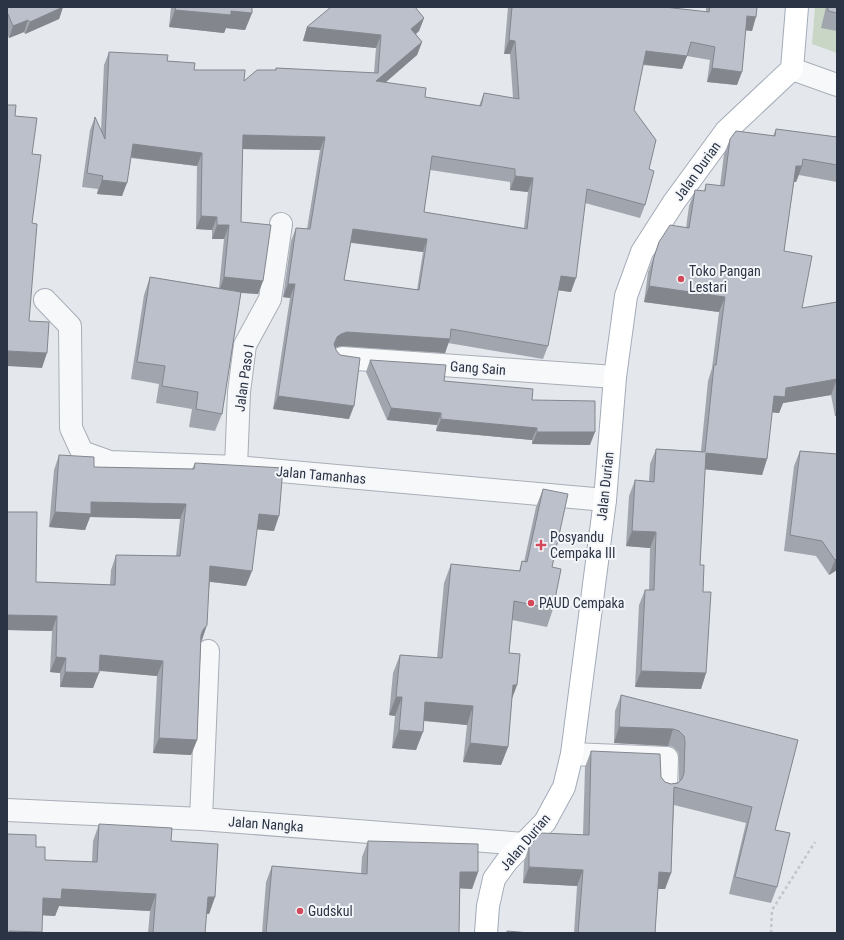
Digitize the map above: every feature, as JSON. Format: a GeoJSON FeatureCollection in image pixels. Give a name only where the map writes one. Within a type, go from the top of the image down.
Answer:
{"type":"FeatureCollection","features":[{"type":"Feature","properties":{"kind":"main road"},"geometry":{"type":"LineString","coordinates":[[792,69],[797,7]]}},
{"type":"Feature","properties":{"kind":"main road","name":"Jalan Durian"},"geometry":{"type":"LineString","coordinates":[[486,933],[488,906],[494,879],[507,861],[525,844],[544,822],[564,787],[572,754],[605,500],[615,378],[626,296],[642,252],[674,202],[726,131],[792,69]]}},
{"type":"Feature","properties":{"kind":"street"},"geometry":{"type":"LineString","coordinates":[[792,69],[837,85]]}},
{"type":"Feature","properties":{"kind":"street","name":"Jalan Paso I"},"geometry":{"type":"LineString","coordinates":[[236,467],[239,392],[245,345],[270,299],[281,224]]}},
{"type":"Feature","properties":{"kind":"street","name":"Jalan Tamanhas"},"geometry":{"type":"LineString","coordinates":[[45,300],[70,326],[71,428],[82,452],[110,462],[236,467],[605,500]]}},
{"type":"Feature","properties":{"kind":"street","name":"Gang Sain"},"geometry":{"type":"LineString","coordinates":[[342,358],[615,378]]}},
{"type":"Feature","properties":{"kind":"street"},"geometry":{"type":"LineString","coordinates":[[201,819],[208,651]]}},
{"type":"Feature","properties":{"kind":"street"},"geometry":{"type":"LineString","coordinates":[[572,754],[667,758],[666,788]]}},
{"type":"Feature","properties":{"kind":"street","name":"Jalan Nangka"},"geometry":{"type":"LineString","coordinates":[[7,810],[201,819],[525,844]]}},
{"type":"Feature","properties":{"kind":"path"},"geometry":{"type":"LineString","coordinates":[[771,933],[772,910],[815,842]]}},
{"type":"Feature","properties":{"kind":"green space"},"geometry":{"type":"Polygon","coordinates":[[[815,7],[837,7],[837,53],[812,44],[815,7]]]}},
{"type":"Feature","properties":{"kind":"building"},"geometry":{"type":"Polygon","coordinates":[[[7,7],[63,7],[30,22],[28,20],[13,26],[7,12],[7,7]]]}},
{"type":"Feature","properties":{"kind":"building"},"geometry":{"type":"Polygon","coordinates":[[[176,7],[252,7],[252,13],[231,11],[231,15],[175,10],[176,7]]]}},
{"type":"Feature","properties":{"kind":"building"},"geometry":{"type":"Polygon","coordinates":[[[331,7],[415,7],[424,18],[411,29],[422,42],[376,81],[426,88],[425,97],[481,106],[484,93],[519,99],[515,41],[509,40],[512,7],[664,7],[709,12],[710,7],[757,7],[756,17],[747,16],[742,72],[712,68],[715,47],[691,42],[687,56],[646,51],[634,110],[656,140],[649,169],[654,171],[645,205],[587,189],[576,278],[561,276],[548,346],[451,329],[450,339],[347,332],[337,337],[334,344],[340,355],[360,358],[354,406],[278,396],[295,284],[288,284],[296,228],[310,229],[325,137],[243,135],[241,222],[271,225],[263,281],[224,277],[229,225],[217,225],[217,217],[201,216],[202,153],[133,144],[127,183],[102,180],[103,176],[87,173],[95,117],[105,139],[109,52],[168,55],[167,61],[195,63],[194,70],[245,70],[244,81],[257,70],[276,70],[276,68],[378,73],[381,35],[307,27],[331,7]],[[432,156],[424,212],[527,229],[533,178],[515,176],[515,169],[432,156]],[[353,229],[344,280],[419,290],[427,239],[353,229]]]}},
{"type":"Feature","properties":{"kind":"building"},"geometry":{"type":"Polygon","coordinates":[[[828,7],[837,7],[837,13],[828,11],[828,7]]]}},
{"type":"Feature","properties":{"kind":"building"},"geometry":{"type":"Polygon","coordinates":[[[7,105],[16,105],[15,116],[37,118],[32,154],[41,155],[32,223],[37,224],[29,321],[49,322],[47,353],[8,351],[8,360],[7,360],[7,105]]]}},
{"type":"Feature","properties":{"kind":"building"},"geometry":{"type":"Polygon","coordinates":[[[776,129],[837,137],[837,165],[803,159],[802,166],[796,166],[784,251],[812,256],[802,308],[837,302],[837,379],[786,388],[785,397],[774,396],[767,459],[706,453],[700,565],[704,565],[703,592],[711,592],[706,673],[641,671],[645,590],[654,590],[656,532],[632,531],[635,480],[654,482],[656,449],[705,452],[714,365],[716,365],[725,297],[649,286],[654,257],[659,242],[670,225],[689,228],[695,190],[705,191],[706,184],[724,186],[730,139],[736,131],[775,136],[776,129]]]}},
{"type":"Feature","properties":{"kind":"building"},"geometry":{"type":"Polygon","coordinates":[[[150,277],[241,292],[222,414],[196,409],[198,392],[162,386],[165,366],[137,362],[150,277]]]}},
{"type":"Feature","properties":{"kind":"building"},"geometry":{"type":"Polygon","coordinates":[[[370,360],[446,365],[444,381],[533,389],[532,400],[595,401],[595,432],[537,432],[537,428],[441,419],[441,413],[391,408],[370,360]]]}},
{"type":"Feature","properties":{"kind":"building"},"geometry":{"type":"Polygon","coordinates":[[[800,451],[837,454],[837,558],[835,560],[822,541],[790,535],[800,451]]]}},
{"type":"Feature","properties":{"kind":"building"},"geometry":{"type":"Polygon","coordinates":[[[59,455],[94,457],[94,467],[194,469],[195,463],[283,468],[279,516],[259,514],[252,571],[210,566],[207,625],[201,635],[197,740],[159,738],[163,661],[100,655],[99,673],[65,672],[66,658],[56,657],[57,616],[7,615],[7,512],[37,512],[36,582],[115,585],[116,555],[180,556],[186,504],[91,502],[91,514],[55,512],[59,455]]]}},
{"type":"Feature","properties":{"kind":"building"},"geometry":{"type":"Polygon","coordinates":[[[543,489],[568,494],[552,567],[561,569],[553,609],[514,601],[509,653],[520,654],[517,685],[513,685],[508,747],[470,743],[473,706],[425,702],[423,732],[399,730],[402,697],[396,697],[400,655],[442,658],[451,564],[520,571],[522,561],[527,562],[543,489]]]}},
{"type":"Feature","properties":{"kind":"building"},"geometry":{"type":"Polygon","coordinates":[[[621,695],[798,740],[775,830],[790,833],[777,887],[735,877],[752,807],[674,787],[671,873],[659,872],[655,933],[578,933],[583,870],[529,867],[529,846],[542,833],[589,835],[591,751],[660,754],[661,777],[665,782],[671,784],[678,783],[682,779],[684,773],[684,736],[679,731],[673,729],[619,727],[621,695]]]}},
{"type":"Feature","properties":{"kind":"building"},"geometry":{"type":"Polygon","coordinates":[[[99,824],[172,828],[171,841],[218,844],[215,897],[208,897],[205,933],[153,933],[156,894],[62,889],[61,899],[43,898],[42,932],[9,931],[9,933],[7,933],[7,834],[36,835],[36,847],[45,847],[45,860],[97,862],[99,824]]]}},
{"type":"Feature","properties":{"kind":"building"},"geometry":{"type":"Polygon","coordinates":[[[368,841],[478,844],[478,872],[460,872],[459,933],[266,933],[272,866],[367,874],[368,841]]]}},
{"type":"Feature","properties":{"kind":"building"},"geometry":{"type":"Polygon","coordinates":[[[507,931],[530,933],[507,933],[507,931]]]}},
{"type":"Feature","properties":{"kind":"place","name":"Toko Pangan Lestari"},"geometry":{"type":"Point","coordinates":[681,279]}},
{"type":"Feature","properties":{"kind":"place","name":"Posyandu Cempaka III"},"geometry":{"type":"Point","coordinates":[541,545]}},
{"type":"Feature","properties":{"kind":"place","name":"PAUD Cempaka"},"geometry":{"type":"Point","coordinates":[531,603]}},
{"type":"Feature","properties":{"kind":"place","name":"Gudskul"},"geometry":{"type":"Point","coordinates":[300,911]}}]}
